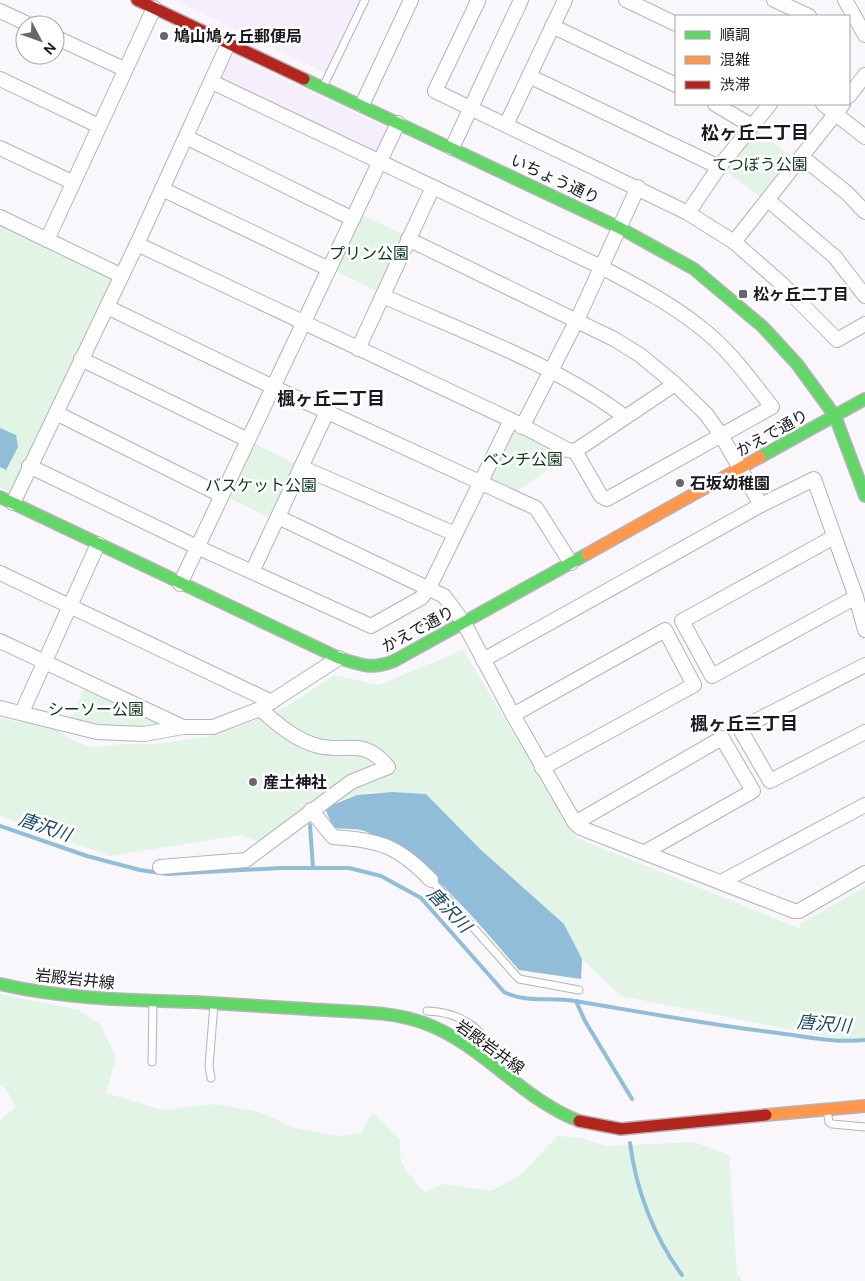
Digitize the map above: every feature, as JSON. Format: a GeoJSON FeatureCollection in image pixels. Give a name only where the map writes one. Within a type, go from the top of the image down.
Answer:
{"type":"FeatureCollection","features":[{"type":"Feature","properties":{"kind":"street","name":"いちょう通り"},"geometry":{"type":"LineString","coordinates":[[137,0],[620,228],[694,269],[725,293],[763,327],[796,364],[835,416],[865,496]]}},
{"type":"Feature","properties":{"kind":"street"},"geometry":{"type":"LineString","coordinates":[[362,105],[411,0]]}},
{"type":"Feature","properties":{"kind":"street"},"geometry":{"type":"LineString","coordinates":[[477,0],[435,91],[638,187],[688,213],[734,242],[782,284],[837,340],[865,324]]}},
{"type":"Feature","properties":{"kind":"street"},"geometry":{"type":"LineString","coordinates":[[452,148],[521,0]]}},
{"type":"Feature","properties":{"kind":"street"},"geometry":{"type":"LineString","coordinates":[[506,125],[564,0]]}},
{"type":"Feature","properties":{"kind":"street"},"geometry":{"type":"LineString","coordinates":[[626,0],[675,24]]}},
{"type":"Feature","properties":{"kind":"street"},"geometry":{"type":"LineString","coordinates":[[774,0],[807,15]]}},
{"type":"Feature","properties":{"kind":"street"},"geometry":{"type":"LineString","coordinates":[[845,0],[856,16],[865,35]]}},
{"type":"Feature","properties":{"kind":"street"},"geometry":{"type":"LineString","coordinates":[[47,240],[124,69],[154,8]]}},
{"type":"Feature","properties":{"kind":"street"},"geometry":{"type":"LineString","coordinates":[[0,11],[15,18]]}},
{"type":"Feature","properties":{"kind":"street"},"geometry":{"type":"LineString","coordinates":[[552,26],[675,85]]}},
{"type":"Feature","properties":{"kind":"street"},"geometry":{"type":"LineString","coordinates":[[65,42],[124,69]]}},
{"type":"Feature","properties":{"kind":"street"},"geometry":{"type":"LineString","coordinates":[[6,500],[29,466],[56,413],[107,307],[120,275],[137,244],[229,42]]}},
{"type":"Feature","properties":{"kind":"street"},"geometry":{"type":"LineString","coordinates":[[850,95],[865,75]]}},
{"type":"Feature","properties":{"kind":"street"},"geometry":{"type":"LineString","coordinates":[[529,76],[719,167]]}},
{"type":"Feature","properties":{"kind":"street"},"geometry":{"type":"LineString","coordinates":[[0,79],[99,126]]}},
{"type":"Feature","properties":{"kind":"street"},"geometry":{"type":"LineString","coordinates":[[212,82],[602,267],[661,300],[701,327],[735,359],[772,406],[607,499],[602,496],[575,451]]}},
{"type":"Feature","properties":{"kind":"street"},"geometry":{"type":"LineString","coordinates":[[717,105],[752,126]]}},
{"type":"Feature","properties":{"kind":"street"},"geometry":{"type":"LineString","coordinates":[[688,213],[719,167],[769,105]]}},
{"type":"Feature","properties":{"kind":"street"},"geometry":{"type":"LineString","coordinates":[[734,242],[839,108],[865,136]]}},
{"type":"Feature","properties":{"kind":"street"},"geometry":{"type":"LineString","coordinates":[[180,584],[398,123]]}},
{"type":"Feature","properties":{"kind":"street"},"geometry":{"type":"LineString","coordinates":[[186,137],[353,219]]}},
{"type":"Feature","properties":{"kind":"street"},"geometry":{"type":"LineString","coordinates":[[0,148],[72,182]]}},
{"type":"Feature","properties":{"kind":"street"},"geometry":{"type":"LineString","coordinates":[[802,157],[847,193],[865,212]]}},
{"type":"Feature","properties":{"kind":"street"},"geometry":{"type":"LineString","coordinates":[[358,349],[433,187]]}},
{"type":"Feature","properties":{"kind":"street"},"geometry":{"type":"LineString","coordinates":[[29,466],[197,548],[371,626],[421,598],[429,588],[479,482],[552,372],[638,187]]}},
{"type":"Feature","properties":{"kind":"street"},"geometry":{"type":"LineString","coordinates":[[162,189],[328,269]]}},
{"type":"Feature","properties":{"kind":"street"},"geometry":{"type":"LineString","coordinates":[[768,200],[835,257],[865,296]]}},
{"type":"Feature","properties":{"kind":"street"},"geometry":{"type":"LineString","coordinates":[[0,217],[120,275]]}},
{"type":"Feature","properties":{"kind":"street"},"geometry":{"type":"LineString","coordinates":[[408,239],[577,320],[640,355],[675,384],[706,414],[722,435],[761,505]]}},
{"type":"Feature","properties":{"kind":"street"},"geometry":{"type":"LineString","coordinates":[[137,244],[568,450],[575,451],[675,384]]}},
{"type":"Feature","properties":{"kind":"street"},"geometry":{"type":"LineString","coordinates":[[383,296],[552,372],[606,403],[624,417]]}},
{"type":"Feature","properties":{"kind":"street"},"geometry":{"type":"LineString","coordinates":[[107,307],[273,387],[536,508],[571,563]]}},
{"type":"Feature","properties":{"kind":"street"},"geometry":{"type":"LineString","coordinates":[[81,359],[248,440]]}},
{"type":"Feature","properties":{"kind":"street","name":"かえで通り"},"geometry":{"type":"LineString","coordinates":[[6,500],[180,584],[274,625],[339,658],[356,665],[380,666],[464,623],[865,399]]}},
{"type":"Feature","properties":{"kind":"street"},"geometry":{"type":"LineString","coordinates":[[252,572],[327,412]]}},
{"type":"Feature","properties":{"kind":"street"},"geometry":{"type":"LineString","coordinates":[[56,413],[221,495]]}},
{"type":"Feature","properties":{"kind":"street"},"geometry":{"type":"LineString","coordinates":[[301,468],[454,534]]}},
{"type":"Feature","properties":{"kind":"street"},"geometry":{"type":"LineString","coordinates":[[483,660],[761,505],[814,479],[856,597],[865,630]]}},
{"type":"Feature","properties":{"kind":"street"},"geometry":{"type":"LineString","coordinates":[[278,518],[444,596],[464,623],[542,768],[575,823],[581,828],[799,911],[865,873]]}},
{"type":"Feature","properties":{"kind":"street"},"geometry":{"type":"LineString","coordinates":[[834,538],[682,621],[712,676],[856,597]]}},
{"type":"Feature","properties":{"kind":"street"},"geometry":{"type":"LineString","coordinates":[[22,712],[98,544]]}},
{"type":"Feature","properties":{"kind":"street"},"geometry":{"type":"LineString","coordinates":[[0,573],[70,606],[266,706],[301,740],[319,746],[352,747],[368,750],[377,754],[388,767],[351,782],[246,860],[160,867]]}},
{"type":"Feature","properties":{"kind":"street"},"geometry":{"type":"LineString","coordinates":[[513,715],[665,630],[694,685],[542,768]]}},
{"type":"Feature","properties":{"kind":"street"},"geometry":{"type":"LineString","coordinates":[[0,641],[183,727]]}},
{"type":"Feature","properties":{"kind":"street"},"geometry":{"type":"LineString","coordinates":[[0,708],[97,732],[144,734],[183,727],[213,727],[266,706],[339,658]]}},
{"type":"Feature","properties":{"kind":"street"},"geometry":{"type":"LineString","coordinates":[[865,665],[740,728],[770,781],[865,732]]}},
{"type":"Feature","properties":{"kind":"street"},"geometry":{"type":"LineString","coordinates":[[575,823],[722,738],[753,791],[645,852]]}},
{"type":"Feature","properties":{"kind":"street"},"geometry":{"type":"LineString","coordinates":[[723,881],[865,806]]}},
{"type":"Feature","properties":{"kind":"street"},"geometry":{"type":"LineString","coordinates":[[311,810],[332,837],[360,838],[388,846],[412,860],[432,880]]}},
{"type":"Feature","properties":{"kind":"street","name":"岩殿岩井線"},"geometry":{"type":"LineString","coordinates":[[0,984],[39,993],[153,1002],[214,1003],[391,1015],[424,1024],[462,1043],[556,1112],[586,1122],[621,1129],[865,1106]]}},
{"type":"Feature","properties":{"kind":"lane"},"geometry":{"type":"LineString","coordinates":[[323,88],[365,0]]}},
{"type":"Feature","properties":{"kind":"lane"},"geometry":{"type":"LineString","coordinates":[[432,880],[519,979],[579,990]]}},
{"type":"Feature","properties":{"kind":"lane"},"geometry":{"type":"LineString","coordinates":[[152,1062],[153,1002]]}},
{"type":"Feature","properties":{"kind":"lane"},"geometry":{"type":"LineString","coordinates":[[210,1078],[209,1066],[214,1003]]}},
{"type":"Feature","properties":{"kind":"lane"},"geometry":{"type":"LineString","coordinates":[[427,1011],[457,1016],[474,1026],[486,1038],[494,1052],[498,1071]]}},
{"type":"Feature","properties":{"kind":"lane"},"geometry":{"type":"LineString","coordinates":[[827,1110],[829,1122],[832,1124],[865,1126]]}},
{"type":"Feature","properties":{"kind":"shaded area"},"geometry":{"type":"Polygon","coordinates":[[[174,0],[369,0],[332,76],[174,0]]]}},
{"type":"Feature","properties":{"kind":"shaded area"},"geometry":{"type":"Polygon","coordinates":[[[230,54],[389,129],[378,152],[222,81],[220,75],[230,54]]]}},
{"type":"Feature","properties":{"kind":"green space","name":"てつぼう公園"},"geometry":{"type":"Polygon","coordinates":[[[756,130],[795,159],[763,199],[725,170],[756,130]]]}},
{"type":"Feature","properties":{"kind":"green space","name":"プリン公園"},"geometry":{"type":"Polygon","coordinates":[[[359,214],[405,235],[379,292],[333,270],[359,214]]]}},
{"type":"Feature","properties":{"kind":"green space"},"geometry":{"type":"Polygon","coordinates":[[[0,225],[113,279],[12,493],[0,487],[0,225]]]}},
{"type":"Feature","properties":{"kind":"green space","name":"ベンチ公園"},"geometry":{"type":"Polygon","coordinates":[[[513,428],[569,455],[516,492],[489,479],[513,428]]]}},
{"type":"Feature","properties":{"kind":"green space","name":"バスケット公園"},"geometry":{"type":"Polygon","coordinates":[[[253,443],[298,465],[273,519],[227,497],[253,443]]]}},
{"type":"Feature","properties":{"kind":"green space"},"geometry":{"type":"Polygon","coordinates":[[[463,650],[577,838],[801,929],[800,924],[865,887],[865,1041],[844,1040],[621,996],[582,959],[564,924],[480,849],[426,794],[380,792],[353,796],[317,810],[260,842],[240,835],[110,856],[0,816],[0,717],[17,722],[47,724],[72,740],[93,748],[120,744],[155,744],[212,736],[241,726],[291,704],[334,675],[379,685],[463,650]]]}},
{"type":"Feature","properties":{"kind":"green space","name":"シーソー公園"},"geometry":{"type":"Polygon","coordinates":[[[86,685],[168,724],[144,731],[98,728],[70,721],[86,685]]]}},
{"type":"Feature","properties":{"kind":"green space"},"geometry":{"type":"Polygon","coordinates":[[[0,994],[79,1010],[101,1025],[116,1058],[106,1093],[162,1110],[216,1104],[255,1111],[275,1118],[290,1127],[339,1136],[362,1133],[372,1112],[400,1139],[402,1163],[425,1192],[443,1184],[492,1191],[520,1175],[558,1136],[581,1138],[606,1146],[694,1142],[729,1155],[737,1273],[742,1281],[0,1281],[0,1120],[16,1107],[6,1089],[0,1084],[0,994]]]}},
{"type":"Feature","properties":{"kind":"water"},"geometry":{"type":"Polygon","coordinates":[[[0,428],[16,435],[18,447],[6,470],[0,467],[0,428]]]}},
{"type":"Feature","properties":{"kind":"water"},"geometry":{"type":"Polygon","coordinates":[[[392,792],[426,794],[480,849],[564,924],[582,959],[581,979],[519,970],[449,892],[410,857],[389,843],[367,832],[355,829],[333,828],[325,808],[357,795],[392,792]]]}},
{"type":"Feature","properties":{"kind":"waterway"},"geometry":{"type":"LineString","coordinates":[[310,825],[313,868]]}},
{"type":"Feature","properties":{"kind":"waterway","name":"唐沢川"},"geometry":{"type":"LineString","coordinates":[[0,826],[87,856],[140,870],[168,874],[281,868],[349,868],[381,876],[421,898],[504,992],[512,995],[530,999],[575,1001],[811,1038],[843,1041],[865,1040]]}},
{"type":"Feature","properties":{"kind":"waterway"},"geometry":{"type":"LineString","coordinates":[[576,1001],[585,1021],[632,1099]]}},
{"type":"Feature","properties":{"kind":"waterway"},"geometry":{"type":"LineString","coordinates":[[630,1143],[637,1178],[648,1212],[663,1245],[682,1275]]}},
{"type":"Feature","properties":{"kind":"traffic: fast"},"geometry":{"type":"LineString","coordinates":[[304,79],[620,228],[694,269],[763,327],[797,364],[835,416],[865,496]]}},
{"type":"Feature","properties":{"kind":"traffic: fast"},"geometry":{"type":"LineString","coordinates":[[760,457],[865,399]]}},
{"type":"Feature","properties":{"kind":"traffic: fast"},"geometry":{"type":"LineString","coordinates":[[0,497],[339,658],[366,666],[386,664],[394,661],[587,554]]}},
{"type":"Feature","properties":{"kind":"traffic: fast"},"geometry":{"type":"LineString","coordinates":[[0,984],[73,996],[367,1012],[410,1019],[445,1032],[483,1057],[538,1099],[579,1121]]}},
{"type":"Feature","properties":{"kind":"traffic: slow"},"geometry":{"type":"LineString","coordinates":[[587,554],[760,457]]}},
{"type":"Feature","properties":{"kind":"traffic: slow"},"geometry":{"type":"LineString","coordinates":[[766,1115],[865,1106]]}},
{"type":"Feature","properties":{"kind":"traffic: jam"},"geometry":{"type":"LineString","coordinates":[[137,0],[304,79]]}},
{"type":"Feature","properties":{"kind":"traffic: jam"},"geometry":{"type":"LineString","coordinates":[[579,1121],[621,1129],[766,1115]]}},
{"type":"Feature","properties":{"kind":"place","name":"鳩山鳩ヶ丘郵便局"},"geometry":{"type":"Point","coordinates":[164,36]}},
{"type":"Feature","properties":{"kind":"place","name":"松ヶ丘二丁目"},"geometry":{"type":"Point","coordinates":[743,294]}},
{"type":"Feature","properties":{"kind":"place","name":"石坂幼稚園"},"geometry":{"type":"Point","coordinates":[680,483]}},
{"type":"Feature","properties":{"kind":"place","name":"産土神社"},"geometry":{"type":"Point","coordinates":[253,782]}},
{"type":"Feature","properties":{"kind":"district","name":"松ヶ丘二丁目"},"geometry":{"type":"Point","coordinates":[755,133]}},
{"type":"Feature","properties":{"kind":"district","name":"楓ヶ丘二丁目"},"geometry":{"type":"Point","coordinates":[331,399]}},
{"type":"Feature","properties":{"kind":"district","name":"楓ヶ丘三丁目"},"geometry":{"type":"Point","coordinates":[744,724]}}]}
